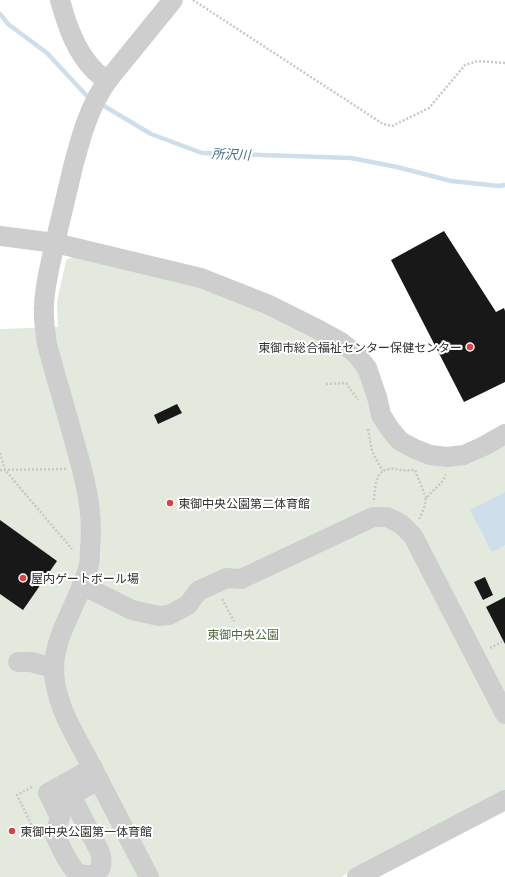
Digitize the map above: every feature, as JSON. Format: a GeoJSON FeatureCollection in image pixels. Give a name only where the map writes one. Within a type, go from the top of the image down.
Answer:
{"type":"FeatureCollection","features":[{"type":"Feature","properties":{"kind":"street"},"geometry":{"type":"LineString","coordinates":[[60,0],[66,22],[80,54],[104,85]]}},
{"type":"Feature","properties":{"kind":"street"},"geometry":{"type":"LineString","coordinates":[[149,877],[61,706],[56,682],[54,668],[56,654],[63,627],[82,586],[89,564],[92,534],[90,504],[82,469],[41,342],[44,326],[44,304],[47,281],[80,143],[88,117],[104,85],[173,0]]}},
{"type":"Feature","properties":{"kind":"street"},"geometry":{"type":"LineString","coordinates":[[0,236],[55,243],[201,278],[267,304],[341,342],[356,354],[367,368],[377,397],[381,415],[390,429],[400,441],[430,455],[447,457],[464,455],[505,434]]}},
{"type":"Feature","properties":{"kind":"street"},"geometry":{"type":"LineString","coordinates":[[82,586],[132,610],[159,616],[169,615],[188,605],[198,591],[227,578],[241,579],[373,517],[387,517],[402,524],[413,536],[505,714]]}},
{"type":"Feature","properties":{"kind":"street"},"geometry":{"type":"LineString","coordinates":[[18,662],[31,662],[54,668]]}},
{"type":"Feature","properties":{"kind":"street"},"geometry":{"type":"LineString","coordinates":[[96,774],[71,795],[102,858],[102,864],[97,873],[92,875],[80,874],[70,865],[55,835],[60,817],[48,792],[96,774]]}},
{"type":"Feature","properties":{"kind":"street"},"geometry":{"type":"LineString","coordinates":[[357,877],[505,800]]}},
{"type":"Feature","properties":{"kind":"path"},"geometry":{"type":"LineString","coordinates":[[193,0],[383,124],[392,126],[429,108],[465,65],[478,60],[505,63]]}},
{"type":"Feature","properties":{"kind":"path"},"geometry":{"type":"LineString","coordinates":[[326,384],[346,383],[358,400]]}},
{"type":"Feature","properties":{"kind":"path"},"geometry":{"type":"LineString","coordinates":[[0,453],[5,470],[76,554]]}},
{"type":"Feature","properties":{"kind":"path"},"geometry":{"type":"LineString","coordinates":[[0,470],[82,469]]}},
{"type":"Feature","properties":{"kind":"path"},"geometry":{"type":"LineString","coordinates":[[373,517],[375,489],[378,477],[383,471],[390,469],[405,471],[415,470],[426,498],[424,508],[418,522],[408,531]]}},
{"type":"Feature","properties":{"kind":"path"},"geometry":{"type":"LineString","coordinates":[[426,498],[441,483],[447,473]]}},
{"type":"Feature","properties":{"kind":"path"},"geometry":{"type":"LineString","coordinates":[[219,595],[234,621]]}},
{"type":"Feature","properties":{"kind":"path"},"geometry":{"type":"LineString","coordinates":[[485,651],[502,642]]}},
{"type":"Feature","properties":{"kind":"green space","name":"東御中央公園"},"geometry":{"type":"Polygon","coordinates":[[[77,255],[197,286],[269,311],[338,349],[351,361],[364,378],[372,415],[429,463],[469,464],[505,445],[505,793],[341,877],[0,877],[0,329],[58,327],[57,302],[66,260],[77,255]]]}},
{"type":"Feature","properties":{"kind":"water"},"geometry":{"type":"Polygon","coordinates":[[[505,492],[505,545],[492,552],[470,510],[505,492]]]}},
{"type":"Feature","properties":{"kind":"building","name":"東御市総合福祉センター保健センター"},"geometry":{"type":"Polygon","coordinates":[[[444,231],[496,312],[504,308],[505,311],[505,382],[464,402],[391,260],[444,231]]]}},
{"type":"Feature","properties":{"kind":"building"},"geometry":{"type":"Polygon","coordinates":[[[177,404],[182,413],[158,424],[154,415],[177,404]]]}},
{"type":"Feature","properties":{"kind":"building","name":"屋内ゲートボール場"},"geometry":{"type":"Polygon","coordinates":[[[0,520],[57,561],[23,610],[0,594],[0,520]]]}},
{"type":"Feature","properties":{"kind":"building"},"geometry":{"type":"Polygon","coordinates":[[[485,577],[493,595],[483,600],[474,582],[485,577]]]}},
{"type":"Feature","properties":{"kind":"building"},"geometry":{"type":"Polygon","coordinates":[[[505,597],[505,644],[486,607],[505,597]]]}},
{"type":"Feature","properties":{"kind":"waterway","name":"所沢川"},"geometry":{"type":"LineString","coordinates":[[0,14],[8,24],[47,53],[86,95],[91,98]]}},
{"type":"Feature","properties":{"kind":"waterway","name":"所沢川"},"geometry":{"type":"LineString","coordinates":[[99,103],[151,134],[202,153],[351,158],[397,167],[451,181],[499,186],[505,185]]}},
{"type":"Feature","properties":{"kind":"place","name":"東御市総合福祉センター保健センター"},"geometry":{"type":"Point","coordinates":[470,347]}},
{"type":"Feature","properties":{"kind":"place","name":"東御中央公園第二体育館"},"geometry":{"type":"Point","coordinates":[170,503]}},
{"type":"Feature","properties":{"kind":"place","name":"屋内ゲートボール場"},"geometry":{"type":"Point","coordinates":[23,578]}},
{"type":"Feature","properties":{"kind":"place","name":"東御中央公園第一体育館"},"geometry":{"type":"Point","coordinates":[12,831]}}]}
